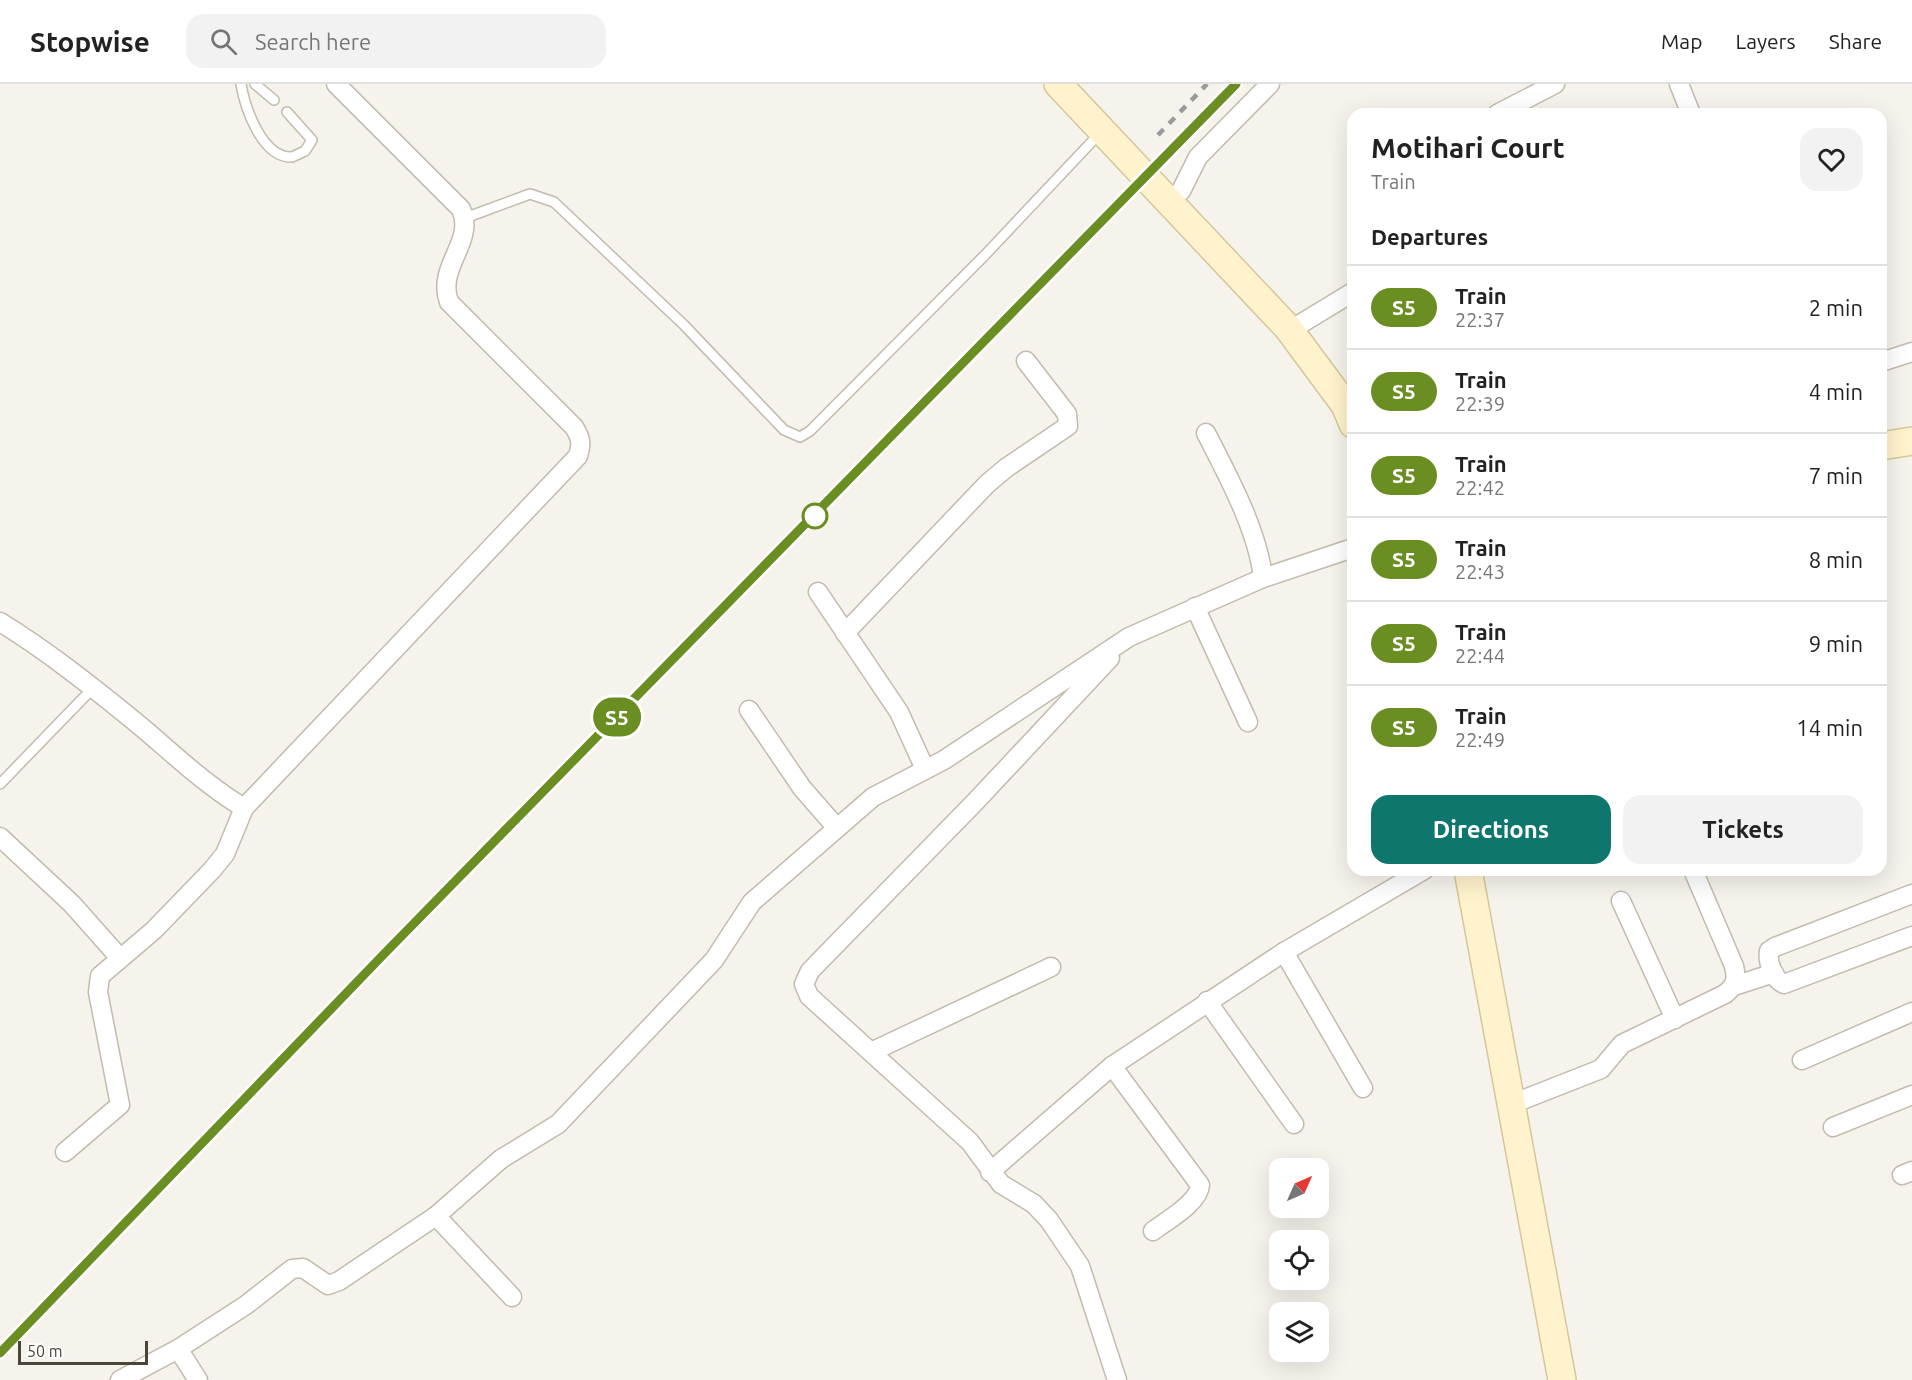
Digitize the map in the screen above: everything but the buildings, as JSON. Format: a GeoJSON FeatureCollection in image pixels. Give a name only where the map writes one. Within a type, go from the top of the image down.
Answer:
{"type":"FeatureCollection","features":[{"type":"Feature","properties":{"kind":"main road"},"geometry":{"type":"LineString","coordinates":[[1058,84],[1288,328],[1347,410]]}},
{"type":"Feature","properties":{"kind":"main road"},"geometry":{"type":"LineString","coordinates":[[1081,84],[1302,323],[1347,382]]}},
{"type":"Feature","properties":{"kind":"main road"},"geometry":{"type":"LineString","coordinates":[[1887,445],[1912,441]]}},
{"type":"Feature","properties":{"kind":"main road"},"geometry":{"type":"LineString","coordinates":[[1452,876],[1502,1133],[1544,1380]]}},
{"type":"Feature","properties":{"kind":"main road"},"geometry":{"type":"LineString","coordinates":[[1469,876],[1562,1380]]}},
{"type":"Feature","properties":{"kind":"street"},"geometry":{"type":"LineString","coordinates":[[65,1152],[120,1105],[98,992],[100,976],[119,957],[154,930],[212,870],[225,854],[244,808],[578,456],[581,446],[580,437],[574,427],[449,302],[445,283],[466,228],[465,218],[455,200],[336,84]]}},
{"type":"Feature","properties":{"kind":"street"},"geometry":{"type":"LineString","coordinates":[[1182,191],[1198,157],[1270,84]]}},
{"type":"Feature","properties":{"kind":"street"},"geometry":{"type":"LineString","coordinates":[[1509,108],[1555,84]]}},
{"type":"Feature","properties":{"kind":"street"},"geometry":{"type":"LineString","coordinates":[[1679,84],[1689,108]]}},
{"type":"Feature","properties":{"kind":"street"},"geometry":{"type":"LineString","coordinates":[[1302,323],[1347,296]]}},
{"type":"Feature","properties":{"kind":"street"},"geometry":{"type":"LineString","coordinates":[[1887,360],[1912,352]]}},
{"type":"Feature","properties":{"kind":"street"},"geometry":{"type":"LineString","coordinates":[[845,633],[987,484],[1006,468],[1068,426],[1067,414],[1026,361]]}},
{"type":"Feature","properties":{"kind":"street"},"geometry":{"type":"LineString","coordinates":[[1206,433],[1228,474],[1261,561],[1263,578]]}},
{"type":"Feature","properties":{"kind":"street"},"geometry":{"type":"LineString","coordinates":[[120,1380],[178,1349],[246,1305],[292,1269],[303,1268],[323,1282],[333,1284],[436,1216],[494,1164],[563,1120],[714,960],[752,902],[836,827],[888,786],[944,760],[1129,637],[1263,578],[1347,550]]}},
{"type":"Feature","properties":{"kind":"street"},"geometry":{"type":"LineString","coordinates":[[818,592],[899,712],[925,769]]}},
{"type":"Feature","properties":{"kind":"street"},"geometry":{"type":"LineString","coordinates":[[1195,607],[1248,722]]}},
{"type":"Feature","properties":{"kind":"street"},"geometry":{"type":"LineString","coordinates":[[0,622],[32,642],[93,688],[190,771],[244,808]]}},
{"type":"Feature","properties":{"kind":"street"},"geometry":{"type":"LineString","coordinates":[[1117,1380],[1084,1276],[1074,1256],[1042,1212],[1001,1184],[970,1142],[809,996],[805,989],[806,978],[1129,637]]}},
{"type":"Feature","properties":{"kind":"street"},"geometry":{"type":"LineString","coordinates":[[749,710],[802,788],[836,827]]}},
{"type":"Feature","properties":{"kind":"street"},"geometry":{"type":"LineString","coordinates":[[0,837],[72,904],[119,957]]}},
{"type":"Feature","properties":{"kind":"street"},"geometry":{"type":"LineString","coordinates":[[990,1172],[1112,1065],[1284,952],[1415,876]]}},
{"type":"Feature","properties":{"kind":"street"},"geometry":{"type":"LineString","coordinates":[[1696,876],[1734,966],[1736,975],[1734,986]]}},
{"type":"Feature","properties":{"kind":"street"},"geometry":{"type":"LineString","coordinates":[[1912,894],[1775,946],[1768,954],[1779,982],[1790,983],[1912,936]]}},
{"type":"Feature","properties":{"kind":"street"},"geometry":{"type":"LineString","coordinates":[[1620,901],[1675,1019]]}},
{"type":"Feature","properties":{"kind":"street"},"geometry":{"type":"LineString","coordinates":[[1284,952],[1363,1088]]}},
{"type":"Feature","properties":{"kind":"street"},"geometry":{"type":"LineString","coordinates":[[872,1052],[1051,967]]}},
{"type":"Feature","properties":{"kind":"street"},"geometry":{"type":"LineString","coordinates":[[1512,1104],[1600,1069],[1618,1047],[1725,994],[1734,986],[1774,973]]}},
{"type":"Feature","properties":{"kind":"street"},"geometry":{"type":"LineString","coordinates":[[1207,1001],[1294,1124]]}},
{"type":"Feature","properties":{"kind":"street"},"geometry":{"type":"LineString","coordinates":[[1802,1060],[1912,1012]]}},
{"type":"Feature","properties":{"kind":"street"},"geometry":{"type":"LineString","coordinates":[[1112,1065],[1200,1185],[1197,1195],[1192,1200],[1153,1231]]}},
{"type":"Feature","properties":{"kind":"street"},"geometry":{"type":"LineString","coordinates":[[1833,1127],[1912,1095]]}},
{"type":"Feature","properties":{"kind":"street"},"geometry":{"type":"LineString","coordinates":[[436,1216],[512,1297]]}},
{"type":"Feature","properties":{"kind":"street"},"geometry":{"type":"LineString","coordinates":[[178,1349],[198,1380]]}},
{"type":"Feature","properties":{"kind":"lane"},"geometry":{"type":"LineString","coordinates":[[241,84],[249,116],[263,138],[277,153],[292,157],[305,151],[312,140],[287,112]]}},
{"type":"Feature","properties":{"kind":"lane"},"geometry":{"type":"LineString","coordinates":[[255,84],[274,100]]}},
{"type":"Feature","properties":{"kind":"lane"},"geometry":{"type":"LineString","coordinates":[[465,218],[531,194],[554,202],[684,325],[784,430],[800,437],[810,431],[962,279],[1102,131]]}},
{"type":"Feature","properties":{"kind":"lane"},"geometry":{"type":"LineString","coordinates":[[0,784],[93,688]]}},
{"type":"Feature","properties":{"kind":"railway"},"geometry":{"type":"LineString","coordinates":[[1158,135],[1207,84]]}},
{"type":"Feature","properties":{"kind":"railway"},"geometry":{"type":"LineString","coordinates":[[0,1353],[382,956],[1236,84]]}},
{"type":"Feature","properties":{"kind":"train","name":"S5"},"geometry":{"type":"LineString","coordinates":[[0,1353],[382,956],[1236,84]]}}]}
